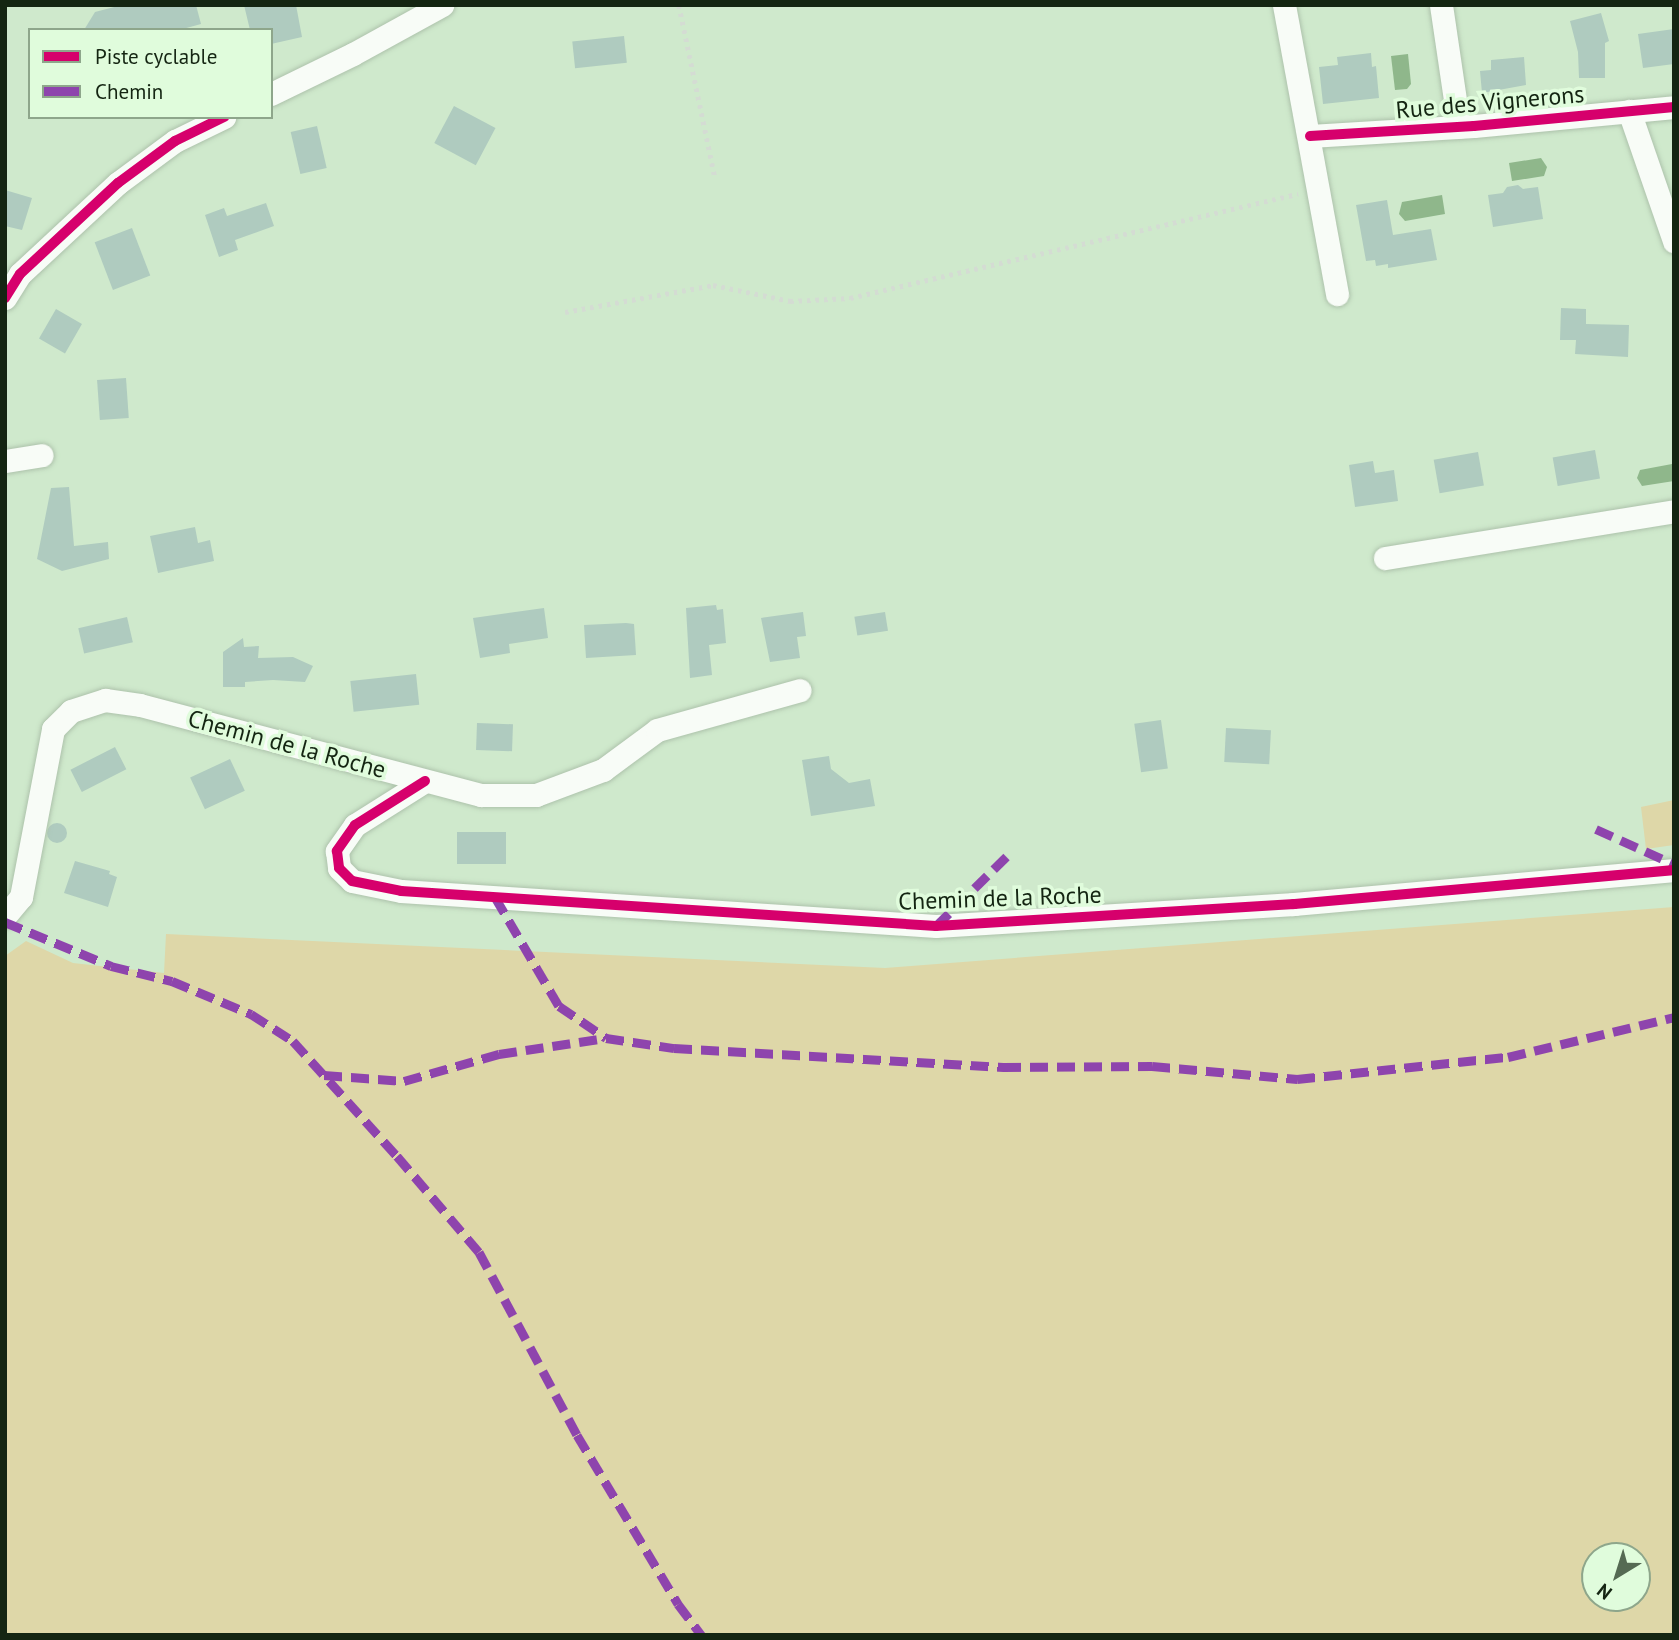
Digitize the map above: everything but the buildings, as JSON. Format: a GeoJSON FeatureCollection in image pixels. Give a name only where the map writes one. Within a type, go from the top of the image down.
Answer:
{"type":"FeatureCollection","features":[{"type":"Feature","properties":{"kind":"street"},"geometry":{"type":"LineString","coordinates":[[273,93],[353,54],[442,5]]}},
{"type":"Feature","properties":{"kind":"street"},"geometry":{"type":"LineString","coordinates":[[1284,5],[1337,294]]}},
{"type":"Feature","properties":{"kind":"street"},"geometry":{"type":"LineString","coordinates":[[1441,5],[1459,127]]}},
{"type":"Feature","properties":{"kind":"street","name":"Rue des Vignerons"},"geometry":{"type":"LineString","coordinates":[[1310,136],[1459,127],[1674,107]]}},
{"type":"Feature","properties":{"kind":"street"},"geometry":{"type":"LineString","coordinates":[[1629,111],[1674,241]]}},
{"type":"Feature","properties":{"kind":"street"},"geometry":{"type":"LineString","coordinates":[[5,298],[20,274],[118,183],[175,141],[220,119]]}},
{"type":"Feature","properties":{"kind":"street"},"geometry":{"type":"LineString","coordinates":[[5,461],[41,455]]}},
{"type":"Feature","properties":{"kind":"street"},"geometry":{"type":"LineString","coordinates":[[1385,558],[1674,511]]}},
{"type":"Feature","properties":{"kind":"street"},"geometry":{"type":"LineString","coordinates":[[425,781],[481,795],[536,795],[603,770],[657,730],[800,690]]}},
{"type":"Feature","properties":{"kind":"street","name":"Chemin de la Roche"},"geometry":{"type":"LineString","coordinates":[[5,916],[21,897],[53,729],[71,711],[105,700],[139,705],[425,781]]}},
{"type":"Feature","properties":{"kind":"street","name":"Chemin de la Roche"},"geometry":{"type":"LineString","coordinates":[[425,781],[355,825],[337,851],[339,868],[352,881],[401,891],[936,926],[1306,903],[1674,870]]}},
{"type":"Feature","properties":{"kind":"path"},"geometry":{"type":"LineString","coordinates":[[679,5],[715,178]]}},
{"type":"Feature","properties":{"kind":"path"},"geometry":{"type":"LineString","coordinates":[[565,312],[713,285],[790,301],[850,298],[1319,189]]}},
{"type":"Feature","properties":{"kind":"shaded area"},"geometry":{"type":"Polygon","coordinates":[[[1408,54],[1411,84],[1407,89],[1395,90],[1391,56],[1408,54]]]}},
{"type":"Feature","properties":{"kind":"shaded area"},"geometry":{"type":"Polygon","coordinates":[[[1541,158],[1547,167],[1544,176],[1512,181],[1509,163],[1541,158]]]}},
{"type":"Feature","properties":{"kind":"shaded area"},"geometry":{"type":"Polygon","coordinates":[[[1442,195],[1445,214],[1405,221],[1399,214],[1402,202],[1442,195]]]}},
{"type":"Feature","properties":{"kind":"shaded area"},"geometry":{"type":"Polygon","coordinates":[[[1672,464],[1674,481],[1642,486],[1637,478],[1640,470],[1672,464]]]}},
{"type":"Feature","properties":{"kind":"shaded area"},"geometry":{"type":"Polygon","coordinates":[[[1674,800],[1674,845],[1646,849],[1641,807],[1674,800]]]}},
{"type":"Feature","properties":{"kind":"shaded area"},"geometry":{"type":"Polygon","coordinates":[[[1674,907],[1674,1635],[5,1635],[5,956],[26,941],[73,963],[164,973],[166,934],[885,968],[1674,907]]]}},
{"type":"Feature","properties":{"kind":"marked path"},"geometry":{"type":"LineString","coordinates":[[1596,829],[1674,864]]}},
{"type":"Feature","properties":{"kind":"marked path"},"geometry":{"type":"LineString","coordinates":[[936,926],[1009,854]]}},
{"type":"Feature","properties":{"kind":"marked path"},"geometry":{"type":"LineString","coordinates":[[495,897],[559,1006],[606,1038],[674,1048],[1003,1067],[1152,1066],[1297,1079],[1508,1057],[1674,1017]]}},
{"type":"Feature","properties":{"kind":"marked path"},"geometry":{"type":"LineString","coordinates":[[5,922],[111,966],[172,981],[251,1014],[293,1041],[479,1252],[577,1435],[678,1604],[701,1635]]}},
{"type":"Feature","properties":{"kind":"marked path"},"geometry":{"type":"LineString","coordinates":[[324,1075],[404,1081],[499,1054],[606,1038]]}},
{"type":"Feature","properties":{"kind":"cycle path"},"geometry":{"type":"LineString","coordinates":[[1310,136],[1474,126],[1674,107]]}},
{"type":"Feature","properties":{"kind":"cycle path"},"geometry":{"type":"LineString","coordinates":[[5,298],[20,274],[118,183],[175,141],[220,119]]}},
{"type":"Feature","properties":{"kind":"cycle path"},"geometry":{"type":"LineString","coordinates":[[425,781],[355,825],[337,851],[339,868],[352,881],[401,891],[936,926],[1294,904],[1674,870]]}}]}
